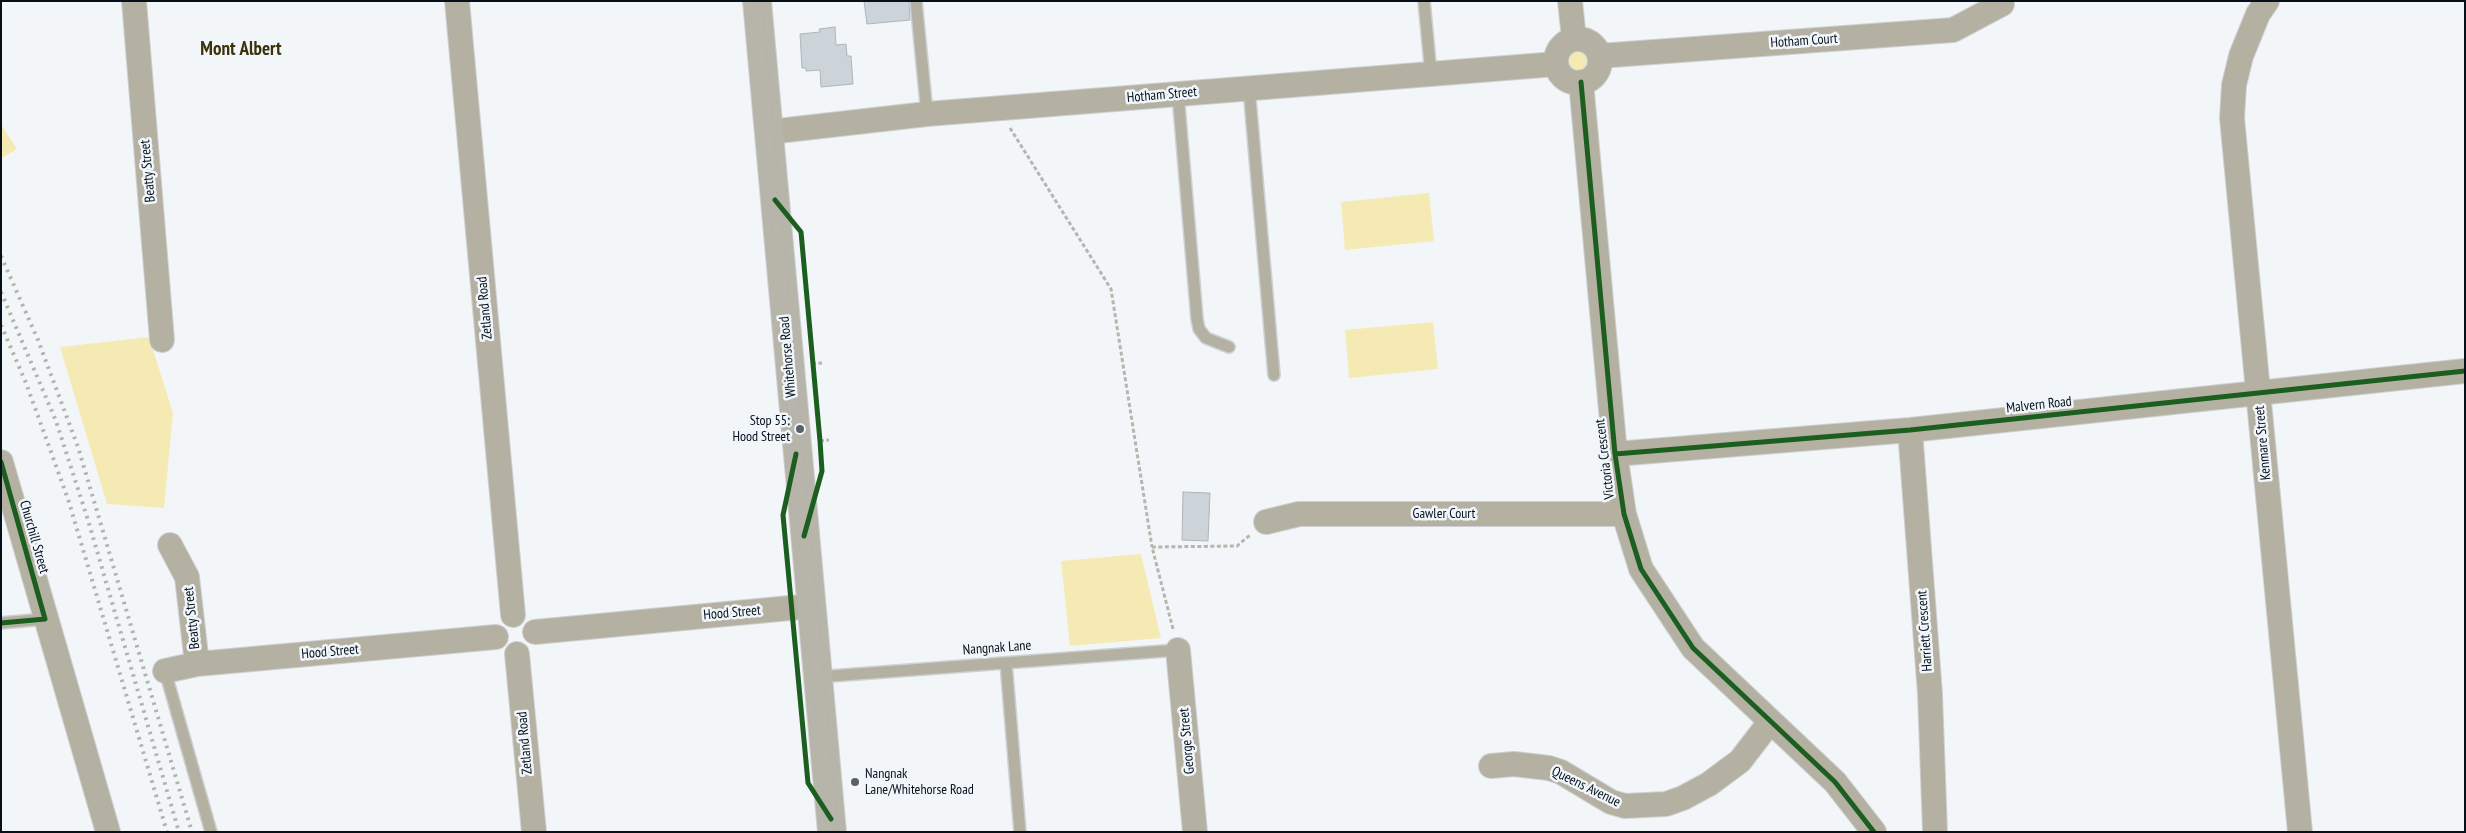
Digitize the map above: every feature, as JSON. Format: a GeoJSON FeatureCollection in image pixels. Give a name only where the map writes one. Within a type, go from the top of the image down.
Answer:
{"type":"FeatureCollection","features":[{"type":"Feature","properties":{"kind":"main road","name":"Whitehorse Road"},"geometry":{"type":"LineString","coordinates":[[757,1],[832,832]]}},
{"type":"Feature","properties":{"kind":"street","name":"Beatty Street"},"geometry":{"type":"LineString","coordinates":[[134,1],[162,340]]}},
{"type":"Feature","properties":{"kind":"street","name":"Zetland Road"},"geometry":{"type":"LineString","coordinates":[[458,1],[513,615]]}},
{"type":"Feature","properties":{"kind":"street"},"geometry":{"type":"LineString","coordinates":[[1570,1],[1574,39]]}},
{"type":"Feature","properties":{"kind":"street","name":"Kenmare Street"},"geometry":{"type":"LineString","coordinates":[[2267,1],[2258,14],[2241,56],[2234,85],[2232,118],[2300,832]]}},
{"type":"Feature","properties":{"kind":"street","name":"Hotham Court"},"geometry":{"type":"LineString","coordinates":[[1599,56],[1953,30],[2002,4]]}},
{"type":"Feature","properties":{"kind":"street"},"geometry":{"type":"LineString","coordinates":[[1574,39],[1590,42],[1596,48],[1599,56],[1599,65],[1595,74],[1589,80],[1580,82],[1564,78],[1556,64],[1560,48],[1574,39]]}},
{"type":"Feature","properties":{"kind":"street","name":"Hotham Street"},"geometry":{"type":"LineString","coordinates":[[769,132],[927,114],[1556,64]]}},
{"type":"Feature","properties":{"kind":"street","name":"Victoria Crescent"},"geometry":{"type":"LineString","coordinates":[[1580,82],[1615,454],[1624,514],[1642,569],[1693,648],[1836,782],[1874,832]]}},
{"type":"Feature","properties":{"kind":"street","name":"Malvern Road"},"geometry":{"type":"LineString","coordinates":[[1615,454],[1910,430],[2465,371]]}},
{"type":"Feature","properties":{"kind":"street","name":"Harriett Crescent"},"geometry":{"type":"LineString","coordinates":[[1910,430],[1930,694],[1935,832]]}},
{"type":"Feature","properties":{"kind":"street","name":"Churchill Street"},"geometry":{"type":"LineString","coordinates":[[1,462],[108,832]]}},
{"type":"Feature","properties":{"kind":"street","name":"Gawler Court"},"geometry":{"type":"LineString","coordinates":[[1266,522],[1299,514],[1624,514]]}},
{"type":"Feature","properties":{"kind":"street","name":"Beatty Street"},"geometry":{"type":"LineString","coordinates":[[170,546],[188,577],[197,664]]}},
{"type":"Feature","properties":{"kind":"street","name":"Hood Street"},"geometry":{"type":"LineString","coordinates":[[535,632],[811,606]]}},
{"type":"Feature","properties":{"kind":"street"},"geometry":{"type":"LineString","coordinates":[[513,615],[526,618],[535,632],[528,649],[517,654],[505,652],[497,643],[496,637],[496,631],[502,620],[513,615]]}},
{"type":"Feature","properties":{"kind":"street","name":"Hood Street"},"geometry":{"type":"LineString","coordinates":[[164,671],[197,664],[496,637]]}},
{"type":"Feature","properties":{"kind":"street","name":"George Street"},"geometry":{"type":"LineString","coordinates":[[1178,650],[1196,832]]}},
{"type":"Feature","properties":{"kind":"street","name":"Zetland Road"},"geometry":{"type":"LineString","coordinates":[[517,654],[534,832]]}},
{"type":"Feature","properties":{"kind":"street","name":"Queens Avenue"},"geometry":{"type":"LineString","coordinates":[[1491,766],[1514,764],[1549,768],[1568,776],[1611,802],[1625,806],[1647,807],[1666,804],[1683,798],[1709,784],[1740,761],[1770,722]]}},
{"type":"Feature","properties":{"kind":"lane"},"geometry":{"type":"LineString","coordinates":[[916,1],[927,114]]}},
{"type":"Feature","properties":{"kind":"lane"},"geometry":{"type":"LineString","coordinates":[[1424,1],[1430,74]]}},
{"type":"Feature","properties":{"kind":"lane"},"geometry":{"type":"LineString","coordinates":[[1249,88],[1274,375]]}},
{"type":"Feature","properties":{"kind":"lane"},"geometry":{"type":"LineString","coordinates":[[1178,94],[1196,319],[1199,329],[1206,338],[1229,347]]}},
{"type":"Feature","properties":{"kind":"lane"},"geometry":{"type":"LineString","coordinates":[[1,623],[45,619]]}},
{"type":"Feature","properties":{"kind":"lane","name":"Nangnak Lane"},"geometry":{"type":"LineString","coordinates":[[817,677],[1178,650]]}},
{"type":"Feature","properties":{"kind":"lane"},"geometry":{"type":"LineString","coordinates":[[1006,663],[1020,832]]}},
{"type":"Feature","properties":{"kind":"lane"},"geometry":{"type":"LineString","coordinates":[[164,671],[211,832]]}},
{"type":"Feature","properties":{"kind":"path"},"geometry":{"type":"LineString","coordinates":[[998,108],[1111,289],[1152,547],[1178,650]]}},
{"type":"Feature","properties":{"kind":"path"},"geometry":{"type":"LineString","coordinates":[[812,355],[814,374]]}},
{"type":"Feature","properties":{"kind":"path"},"geometry":{"type":"LineString","coordinates":[[813,364],[822,363]]}},
{"type":"Feature","properties":{"kind":"path"},"geometry":{"type":"LineString","coordinates":[[819,431],[820,448]]}},
{"type":"Feature","properties":{"kind":"path"},"geometry":{"type":"LineString","coordinates":[[1152,547],[1237,546],[1266,522]]}},
{"type":"Feature","properties":{"kind":"shaded area"},"geometry":{"type":"Polygon","coordinates":[[[1579,46],[1589,50],[1593,60],[1589,70],[1579,74],[1569,70],[1565,60],[1569,50],[1579,46]]]}},
{"type":"Feature","properties":{"kind":"shaded area"},"geometry":{"type":"Polygon","coordinates":[[[1,124],[17,149],[1,158],[1,124]]]}},
{"type":"Feature","properties":{"kind":"shaded area"},"geometry":{"type":"Polygon","coordinates":[[[1429,193],[1434,241],[1345,250],[1341,202],[1429,193]]]}},
{"type":"Feature","properties":{"kind":"shaded area"},"geometry":{"type":"Polygon","coordinates":[[[1433,322],[1438,369],[1349,378],[1345,330],[1433,322]]]}},
{"type":"Feature","properties":{"kind":"shaded area"},"geometry":{"type":"Polygon","coordinates":[[[149,337],[173,413],[164,508],[107,504],[60,347],[149,337]]]}},
{"type":"Feature","properties":{"kind":"shaded area"},"geometry":{"type":"Polygon","coordinates":[[[1141,554],[1161,638],[1070,646],[1061,561],[1141,554]]]}},
{"type":"Feature","properties":{"kind":"building"},"geometry":{"type":"Polygon","coordinates":[[[864,1],[909,1],[910,20],[867,24],[864,1]]]}},
{"type":"Feature","properties":{"kind":"building"},"geometry":{"type":"Polygon","coordinates":[[[835,27],[836,45],[846,44],[847,56],[851,56],[853,84],[821,87],[820,70],[806,71],[806,68],[802,68],[800,34],[820,32],[819,29],[835,27]]]}},
{"type":"Feature","properties":{"kind":"building"},"geometry":{"type":"Polygon","coordinates":[[[1183,492],[1210,493],[1208,541],[1182,540],[1183,492]]]}},
{"type":"Feature","properties":{"kind":"tram line"},"geometry":{"type":"LineString","coordinates":[[753,1],[791,454],[827,832]]}},
{"type":"Feature","properties":{"kind":"tram line"},"geometry":{"type":"LineString","coordinates":[[762,1],[838,832]]}},
{"type":"Feature","properties":{"kind":"railway"},"geometry":{"type":"LineString","coordinates":[[1,256],[38,340],[78,447],[192,832]]}},
{"type":"Feature","properties":{"kind":"railway"},"geometry":{"type":"LineString","coordinates":[[1,292],[56,421],[88,520],[179,832]]}},
{"type":"Feature","properties":{"kind":"railway"},"geometry":{"type":"LineString","coordinates":[[1,325],[26,383],[68,499],[167,832]]}},
{"type":"Feature","properties":{"kind":"cycle path"},"geometry":{"type":"LineString","coordinates":[[1581,82],[1615,454],[1624,514],[1641,569],[1693,648],[1835,782],[1874,832]]}},
{"type":"Feature","properties":{"kind":"cycle path"},"geometry":{"type":"LineString","coordinates":[[775,200],[801,232],[820,441],[822,471],[804,536]]}},
{"type":"Feature","properties":{"kind":"cycle path"},"geometry":{"type":"LineString","coordinates":[[1615,454],[1910,430],[2465,371]]}},
{"type":"Feature","properties":{"kind":"cycle path"},"geometry":{"type":"LineString","coordinates":[[796,454],[783,515],[808,783],[831,819]]}},
{"type":"Feature","properties":{"kind":"cycle path"},"geometry":{"type":"LineString","coordinates":[[1,462],[45,619],[1,623]]}},
{"type":"Feature","properties":{"kind":"place","name":"Stop 55: Hood Street"},"geometry":{"type":"Point","coordinates":[800,429]}},
{"type":"Feature","properties":{"kind":"place","name":"Nangnak Lane/Whitehorse Road"},"geometry":{"type":"Point","coordinates":[855,782]}},
{"type":"Feature","properties":{"kind":"district","name":"Mont Albert"},"geometry":{"type":"Point","coordinates":[241,50]}}]}
